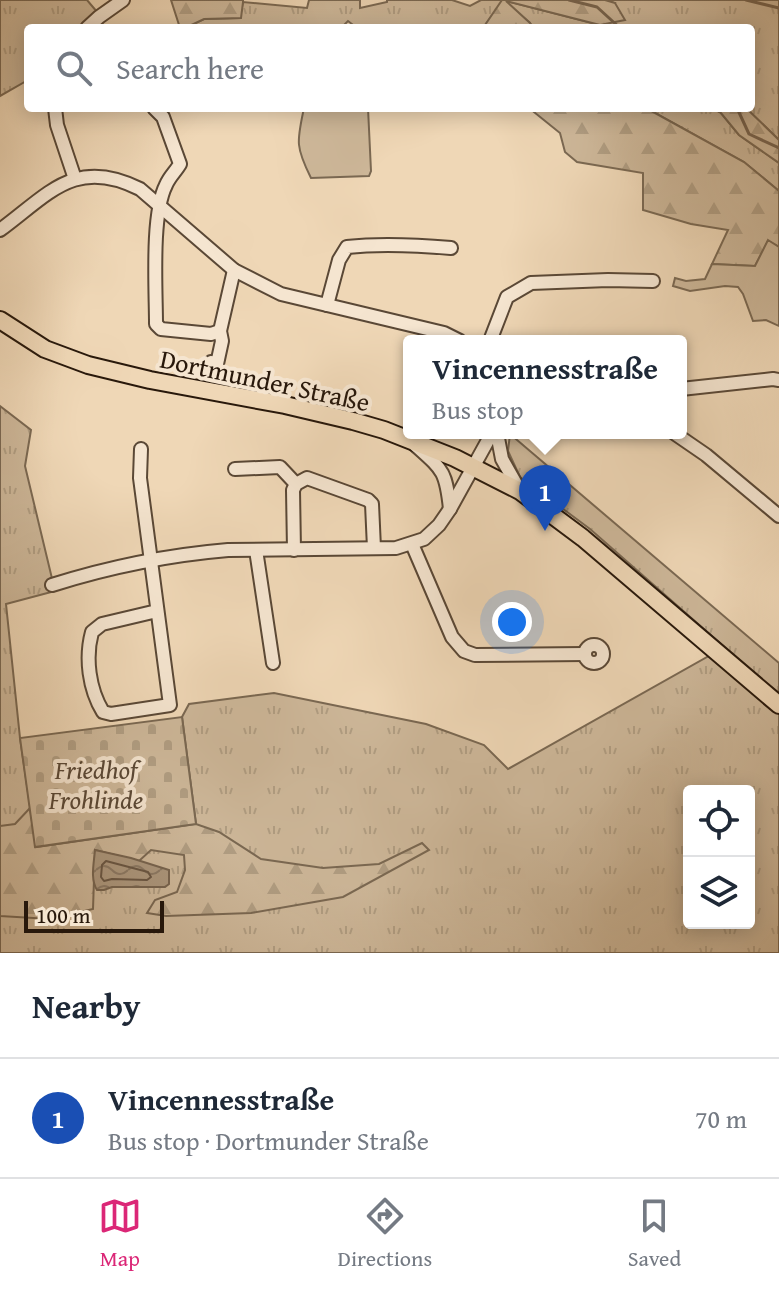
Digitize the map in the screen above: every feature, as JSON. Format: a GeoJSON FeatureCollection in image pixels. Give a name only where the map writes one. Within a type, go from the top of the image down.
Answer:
{"type":"FeatureCollection","features":[{"type":"Feature","properties":{"kind":"main road","name":"Dortmunder Straße"},"geometry":{"type":"LineString","coordinates":[[0,320],[45,349],[88,365],[285,405],[403,437]]}},
{"type":"Feature","properties":{"kind":"main road","name":"Dortmunder Straße"},"geometry":{"type":"LineString","coordinates":[[409,439],[520,491],[583,538],[779,705]]}},
{"type":"Feature","properties":{"kind":"street"},"geometry":{"type":"LineString","coordinates":[[91,24],[123,0]]}},
{"type":"Feature","properties":{"kind":"street"},"geometry":{"type":"LineString","coordinates":[[55,112],[75,179]]}},
{"type":"Feature","properties":{"kind":"street"},"geometry":{"type":"LineString","coordinates":[[158,112],[163,117],[180,164],[165,185],[159,206],[156,324],[161,329],[211,334],[220,331]]}},
{"type":"Feature","properties":{"kind":"street"},"geometry":{"type":"LineString","coordinates":[[0,230],[50,190],[75,179],[106,177],[126,182],[151,197],[234,270],[281,294],[448,335]]}},
{"type":"Feature","properties":{"kind":"street"},"geometry":{"type":"LineString","coordinates":[[327,305],[339,260],[347,247],[418,245],[451,248]]}},
{"type":"Feature","properties":{"kind":"street"},"geometry":{"type":"LineString","coordinates":[[211,362],[217,364],[222,341],[220,331],[234,270]]}},
{"type":"Feature","properties":{"kind":"street"},"geometry":{"type":"LineString","coordinates":[[492,335],[507,297],[531,283],[653,281]]}},
{"type":"Feature","properties":{"kind":"street"},"geometry":{"type":"LineString","coordinates":[[687,388],[779,380]]}},
{"type":"Feature","properties":{"kind":"street"},"geometry":{"type":"LineString","coordinates":[[409,439],[438,465],[444,475],[450,509]]}},
{"type":"Feature","properties":{"kind":"street"},"geometry":{"type":"LineString","coordinates":[[52,585],[201,552],[396,548],[412,544],[432,533],[450,509],[490,439]]}},
{"type":"Feature","properties":{"kind":"street"},"geometry":{"type":"LineString","coordinates":[[496,439],[502,459],[520,491]]}},
{"type":"Feature","properties":{"kind":"street"},"geometry":{"type":"LineString","coordinates":[[683,439],[778,512]]}},
{"type":"Feature","properties":{"kind":"street"},"geometry":{"type":"LineString","coordinates":[[141,449],[140,478],[170,705],[111,714],[103,712],[95,699],[88,657],[92,632],[102,624],[157,611]]}},
{"type":"Feature","properties":{"kind":"street"},"geometry":{"type":"LineString","coordinates":[[235,469],[280,467],[296,484]]}},
{"type":"Feature","properties":{"kind":"street"},"geometry":{"type":"LineString","coordinates":[[294,550],[293,490],[296,484],[307,478],[372,504],[374,548]]}},
{"type":"Feature","properties":{"kind":"street"},"geometry":{"type":"LineString","coordinates":[[412,544],[452,637],[464,651],[475,655],[585,654]]}},
{"type":"Feature","properties":{"kind":"street"},"geometry":{"type":"LineString","coordinates":[[256,550],[273,663]]}},
{"type":"Feature","properties":{"kind":"green space"},"geometry":{"type":"Polygon","coordinates":[[[0,0],[87,0],[98,13],[86,24],[24,24],[24,82],[0,96],[0,0]]]}},
{"type":"Feature","properties":{"kind":"green space"},"geometry":{"type":"Polygon","coordinates":[[[171,0],[243,0],[241,18],[204,19],[193,24],[179,24],[171,0]]]}},
{"type":"Feature","properties":{"kind":"green space"},"geometry":{"type":"Polygon","coordinates":[[[309,0],[360,0],[360,8],[387,0],[452,0],[470,6],[481,0],[502,0],[596,24],[531,24],[503,1],[486,24],[352,24],[348,21],[345,24],[193,24],[204,19],[240,18],[243,2],[307,8],[309,0]]]}},
{"type":"Feature","properties":{"kind":"green space"},"geometry":{"type":"Polygon","coordinates":[[[502,0],[605,0],[615,3],[625,20],[596,24],[506,1],[531,24],[486,24],[502,0]]]}},
{"type":"Feature","properties":{"kind":"green space"},"geometry":{"type":"Polygon","coordinates":[[[605,0],[779,0],[779,140],[750,112],[755,112],[755,24],[601,24],[615,3],[605,0]]]}},
{"type":"Feature","properties":{"kind":"green space"},"geometry":{"type":"Polygon","coordinates":[[[303,112],[368,112],[369,176],[311,178],[302,158],[300,128],[303,112]]]}},
{"type":"Feature","properties":{"kind":"green space"},"geometry":{"type":"Polygon","coordinates":[[[534,112],[653,112],[744,162],[779,191],[779,247],[768,241],[755,266],[712,264],[728,230],[691,224],[643,210],[643,173],[577,162],[565,152],[560,133],[534,112]]]}},
{"type":"Feature","properties":{"kind":"green space"},"geometry":{"type":"Polygon","coordinates":[[[653,112],[721,113],[739,135],[779,163],[779,191],[744,162],[653,112]]]}},
{"type":"Feature","properties":{"kind":"green space"},"geometry":{"type":"Polygon","coordinates":[[[750,112],[779,140],[779,163],[739,135],[721,113],[750,112]]]}},
{"type":"Feature","properties":{"kind":"green space"},"geometry":{"type":"Polygon","coordinates":[[[768,240],[779,247],[779,326],[766,320],[753,321],[738,287],[690,291],[673,286],[675,278],[686,281],[705,279],[712,264],[755,266],[768,240]]]}},
{"type":"Feature","properties":{"kind":"green space"},"geometry":{"type":"Polygon","coordinates":[[[0,406],[31,430],[25,466],[55,591],[6,604],[20,738],[36,847],[196,824],[182,717],[189,704],[274,693],[426,724],[484,745],[508,769],[716,652],[779,705],[779,953],[0,953],[0,406]]]}},
{"type":"Feature","properties":{"kind":"green space"},"geometry":{"type":"Polygon","coordinates":[[[509,439],[516,439],[779,663],[779,695],[590,529],[520,477],[508,451],[509,439]]]}},
{"type":"Feature","properties":{"kind":"green space","name":"Friedhof Frohlinde"},"geometry":{"type":"Polygon","coordinates":[[[182,717],[196,824],[35,847],[20,738],[182,717]]]}},
{"type":"Feature","properties":{"kind":"green space"},"geometry":{"type":"Polygon","coordinates":[[[30,808],[36,847],[196,824],[219,832],[261,859],[323,868],[379,864],[422,843],[429,850],[343,897],[251,913],[166,916],[147,913],[155,900],[177,892],[185,870],[184,855],[151,850],[139,861],[95,850],[93,909],[50,919],[0,916],[0,826],[15,824],[30,808]]]}},
{"type":"Feature","properties":{"kind":"water"},"geometry":{"type":"Polygon","coordinates":[[[95,850],[169,870],[169,884],[165,887],[97,890],[93,876],[95,850]]]}},
{"type":"Feature","properties":{"kind":"waterway"},"geometry":{"type":"LineString","coordinates":[[569,0],[597,7],[616,24]]}},
{"type":"Feature","properties":{"kind":"waterway"},"geometry":{"type":"LineString","coordinates":[[746,0],[779,8]]}},
{"type":"Feature","properties":{"kind":"waterway"},"geometry":{"type":"LineString","coordinates":[[739,112],[749,134],[779,148]]}},
{"type":"Feature","properties":{"kind":"place","name":"Vincennesstraße"},"geometry":{"type":"Point","coordinates":[545,531]}}]}
